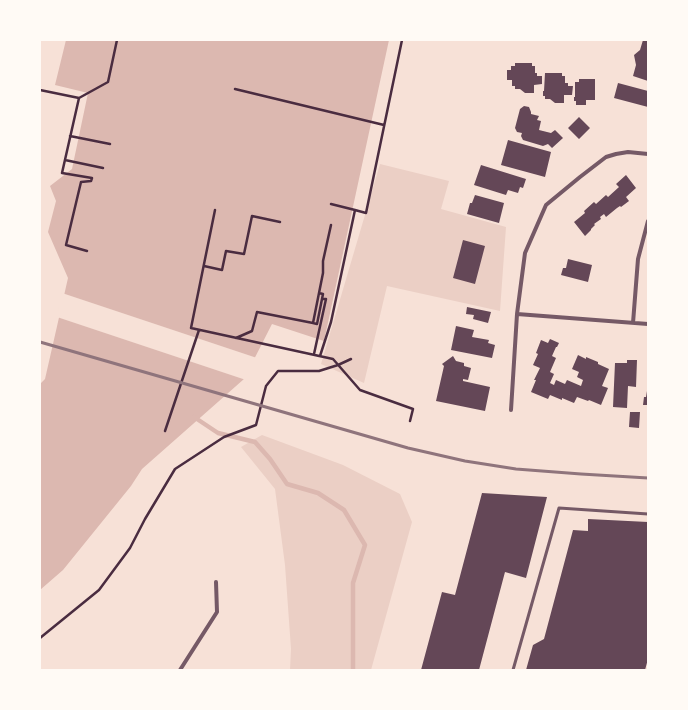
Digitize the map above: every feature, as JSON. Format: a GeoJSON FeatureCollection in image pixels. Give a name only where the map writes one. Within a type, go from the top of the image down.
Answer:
{"type":"FeatureCollection","features":[{"type":"Feature","properties":{"kind":"street"},"geometry":{"type":"LineString","coordinates":[[511,410],[518,314],[525,253],[546,205],[606,157],[628,152],[648,154]]}},
{"type":"Feature","properties":{"kind":"street"},"geometry":{"type":"LineString","coordinates":[[633,323],[638,259],[648,221]]}},
{"type":"Feature","properties":{"kind":"street"},"geometry":{"type":"LineString","coordinates":[[518,314],[648,324]]}},
{"type":"Feature","properties":{"kind":"street"},"geometry":{"type":"LineString","coordinates":[[180,670],[217,612],[216,582]]}},
{"type":"Feature","properties":{"kind":"lane"},"geometry":{"type":"LineString","coordinates":[[513,670],[559,508],[648,514]]}},
{"type":"Feature","properties":{"kind":"path"},"geometry":{"type":"LineString","coordinates":[[40,90],[79,98],[108,82],[117,40]]}},
{"type":"Feature","properties":{"kind":"path"},"geometry":{"type":"LineString","coordinates":[[331,204],[366,213],[402,40]]}},
{"type":"Feature","properties":{"kind":"path"},"geometry":{"type":"LineString","coordinates":[[235,89],[384,125]]}},
{"type":"Feature","properties":{"kind":"path"},"geometry":{"type":"LineString","coordinates":[[79,98],[62,173],[92,178],[91,181],[81,182],[66,245],[87,251]]}},
{"type":"Feature","properties":{"kind":"path"},"geometry":{"type":"LineString","coordinates":[[70,136],[110,144]]}},
{"type":"Feature","properties":{"kind":"path"},"geometry":{"type":"LineString","coordinates":[[65,160],[103,168]]}},
{"type":"Feature","properties":{"kind":"path"},"geometry":{"type":"LineString","coordinates":[[215,210],[190,328],[333,359],[360,390],[413,409],[410,421]]}},
{"type":"Feature","properties":{"kind":"path"},"geometry":{"type":"LineString","coordinates":[[320,356],[330,322],[355,210]]}},
{"type":"Feature","properties":{"kind":"path"},"geometry":{"type":"LineString","coordinates":[[204,266],[222,270],[226,251],[244,254],[252,216],[280,222]]}},
{"type":"Feature","properties":{"kind":"path"},"geometry":{"type":"LineString","coordinates":[[313,323],[323,273],[323,261],[331,225]]}},
{"type":"Feature","properties":{"kind":"path"},"geometry":{"type":"LineString","coordinates":[[236,338],[252,331],[257,312],[317,324],[323,294],[319,293]]}},
{"type":"Feature","properties":{"kind":"path"},"geometry":{"type":"LineString","coordinates":[[314,354],[326,299],[322,299]]}},
{"type":"Feature","properties":{"kind":"path"},"geometry":{"type":"LineString","coordinates":[[165,432],[199,330]]}},
{"type":"Feature","properties":{"kind":"path"},"geometry":{"type":"LineString","coordinates":[[40,638],[99,590],[130,548],[145,519],[175,469],[224,437],[256,425],[266,386],[278,370],[319,371],[351,359]]}},
{"type":"Feature","properties":{"kind":"shaded area"},"geometry":{"type":"Polygon","coordinates":[[[66,40],[389,40],[324,341],[272,324],[244,379],[142,469],[131,486],[63,570],[40,590],[40,384],[45,379],[68,278],[48,232],[56,201],[50,186],[72,169],[88,93],[55,85],[66,40]]]}},
{"type":"Feature","properties":{"kind":"shaded area"},"geometry":{"type":"Polygon","coordinates":[[[380,164],[449,181],[441,209],[506,227],[500,311],[387,286],[364,383],[321,364],[380,164]]]}},
{"type":"Feature","properties":{"kind":"shaded area"},"geometry":{"type":"Polygon","coordinates":[[[262,435],[343,465],[400,494],[412,522],[371,670],[290,670],[291,649],[285,565],[275,489],[241,447],[262,435]]]}},
{"type":"Feature","properties":{"kind":"pier"},"geometry":{"type":"Polygon","coordinates":[[[62,293],[257,358],[246,380],[57,317],[62,293]]]}},
{"type":"Feature","properties":{"kind":"building"},"geometry":{"type":"Polygon","coordinates":[[[643,40],[648,40],[648,81],[633,76],[636,65],[634,55],[640,50],[643,40]]]}},
{"type":"Feature","properties":{"kind":"building"},"geometry":{"type":"Polygon","coordinates":[[[515,63],[532,63],[532,66],[535,66],[535,73],[537,73],[537,76],[542,76],[542,84],[534,85],[534,93],[525,93],[520,89],[515,89],[515,86],[512,86],[512,80],[507,80],[507,70],[511,70],[511,66],[515,66],[515,63]]]}},
{"type":"Feature","properties":{"kind":"building"},"geometry":{"type":"Polygon","coordinates":[[[545,73],[562,73],[562,76],[565,76],[565,83],[568,83],[568,86],[573,86],[572,95],[564,95],[564,103],[555,103],[550,99],[545,99],[545,96],[543,96],[545,73]]]}},
{"type":"Feature","properties":{"kind":"building"},"geometry":{"type":"Polygon","coordinates":[[[579,79],[595,79],[595,100],[586,100],[586,105],[576,105],[576,101],[574,101],[575,82],[579,82],[579,79]]]}},
{"type":"Feature","properties":{"kind":"building"},"geometry":{"type":"Polygon","coordinates":[[[618,83],[648,91],[648,107],[614,98],[618,83]]]}},
{"type":"Feature","properties":{"kind":"building"},"geometry":{"type":"Polygon","coordinates":[[[524,106],[529,107],[531,114],[539,116],[537,120],[541,121],[539,130],[551,133],[555,130],[563,138],[552,148],[548,144],[543,146],[523,140],[521,136],[522,133],[517,132],[515,128],[520,109],[524,106]]]}},
{"type":"Feature","properties":{"kind":"building"},"geometry":{"type":"Polygon","coordinates":[[[579,117],[590,128],[579,139],[568,128],[579,117]]]}},
{"type":"Feature","properties":{"kind":"building"},"geometry":{"type":"Polygon","coordinates":[[[508,140],[551,152],[545,177],[501,165],[508,140]]]}},
{"type":"Feature","properties":{"kind":"building"},"geometry":{"type":"Polygon","coordinates":[[[481,165],[526,179],[523,188],[520,187],[518,193],[508,190],[506,195],[474,185],[481,165]]]}},
{"type":"Feature","properties":{"kind":"building"},"geometry":{"type":"Polygon","coordinates":[[[626,175],[636,188],[626,197],[629,201],[606,217],[604,214],[600,217],[601,219],[594,224],[595,225],[585,236],[574,222],[585,213],[584,211],[594,202],[596,204],[606,195],[608,197],[619,187],[616,184],[626,175]]]}},
{"type":"Feature","properties":{"kind":"building"},"geometry":{"type":"Polygon","coordinates":[[[475,195],[504,203],[499,223],[467,214],[470,203],[472,203],[475,195]]]}},
{"type":"Feature","properties":{"kind":"building"},"geometry":{"type":"Polygon","coordinates":[[[463,240],[485,246],[475,284],[453,278],[463,240]]]}},
{"type":"Feature","properties":{"kind":"building"},"geometry":{"type":"Polygon","coordinates":[[[568,259],[592,265],[588,282],[561,275],[563,268],[566,268],[568,259]]]}},
{"type":"Feature","properties":{"kind":"building"},"geometry":{"type":"Polygon","coordinates":[[[467,307],[491,312],[488,323],[473,319],[474,315],[466,314],[467,307]]]}},
{"type":"Feature","properties":{"kind":"building"},"geometry":{"type":"Polygon","coordinates":[[[456,326],[474,330],[472,337],[489,340],[488,343],[495,345],[492,358],[451,350],[456,326]]]}},
{"type":"Feature","properties":{"kind":"building"},"geometry":{"type":"Polygon","coordinates":[[[550,339],[559,343],[552,356],[556,358],[550,372],[554,374],[550,383],[554,385],[556,380],[565,384],[567,380],[581,386],[583,380],[577,377],[579,372],[572,369],[578,355],[598,362],[598,364],[609,369],[602,386],[608,388],[601,405],[577,397],[574,403],[550,395],[548,399],[531,392],[536,380],[534,380],[540,368],[533,365],[538,354],[536,353],[541,340],[548,343],[550,339]]]}},
{"type":"Feature","properties":{"kind":"building"},"geometry":{"type":"Polygon","coordinates":[[[453,356],[456,361],[464,363],[464,366],[471,368],[468,380],[463,379],[463,381],[490,387],[485,411],[436,401],[444,366],[442,364],[453,356]]]}},
{"type":"Feature","properties":{"kind":"building"},"geometry":{"type":"Polygon","coordinates":[[[627,360],[637,360],[636,387],[628,386],[627,408],[613,407],[615,363],[627,363],[627,360]]]}},
{"type":"Feature","properties":{"kind":"building"},"geometry":{"type":"Polygon","coordinates":[[[647,391],[648,405],[643,405],[644,397],[646,397],[647,391]]]}},
{"type":"Feature","properties":{"kind":"building"},"geometry":{"type":"Polygon","coordinates":[[[630,412],[640,412],[639,428],[629,427],[630,412]]]}},
{"type":"Feature","properties":{"kind":"building"},"geometry":{"type":"Polygon","coordinates":[[[482,493],[547,497],[526,578],[505,572],[479,670],[421,670],[442,592],[455,595],[482,493]]]}},
{"type":"Feature","properties":{"kind":"building"},"geometry":{"type":"Polygon","coordinates":[[[588,519],[648,522],[648,659],[645,670],[526,670],[533,645],[544,639],[573,530],[588,531],[588,519]]]}},
{"type":"Feature","properties":{"kind":"waterway"},"geometry":{"type":"LineString","coordinates":[[194,417],[218,433],[255,442],[270,459],[287,484],[318,493],[344,510],[365,545],[353,583],[353,670]]}},
{"type":"Feature","properties":{"kind":"railway"},"geometry":{"type":"LineString","coordinates":[[40,342],[408,448],[465,461],[516,469],[648,478]]}}]}
